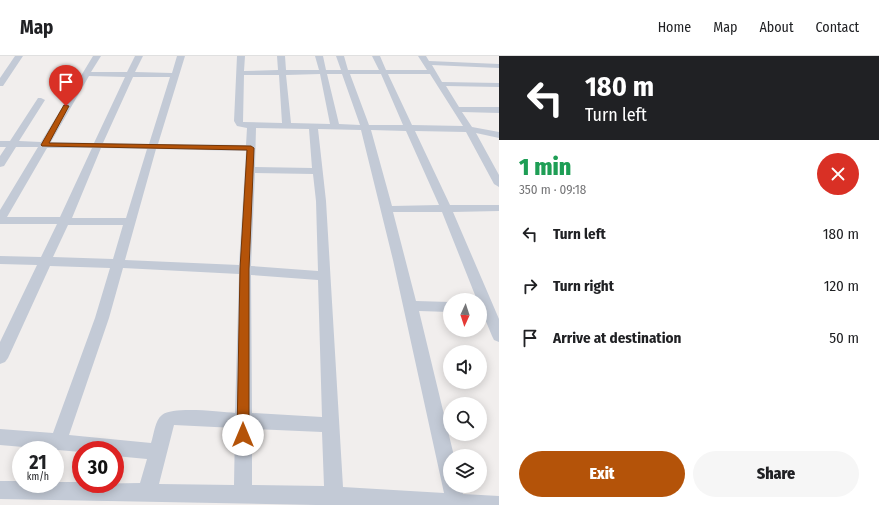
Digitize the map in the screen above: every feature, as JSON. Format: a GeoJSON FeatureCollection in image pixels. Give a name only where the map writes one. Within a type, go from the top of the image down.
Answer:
{"type":"FeatureCollection","features":[{"type":"Feature","properties":{"kind":"street"},"geometry":{"type":"LineString","coordinates":[[0,84],[19,56]]}},
{"type":"Feature","properties":{"kind":"street"},"geometry":{"type":"LineString","coordinates":[[97,56],[0,219],[130,222]]}},
{"type":"Feature","properties":{"kind":"street"},"geometry":{"type":"LineString","coordinates":[[0,358],[65,221],[139,56]]}},
{"type":"Feature","properties":{"kind":"street"},"geometry":{"type":"LineString","coordinates":[[58,441],[102,318],[180,56]]}},
{"type":"Feature","properties":{"kind":"street"},"geometry":{"type":"LineString","coordinates":[[241,56],[238,121],[240,124],[252,126],[469,130],[499,135]]}},
{"type":"Feature","properties":{"kind":"street"},"geometry":{"type":"LineString","coordinates":[[281,56],[287,126]]}},
{"type":"Feature","properties":{"kind":"street"},"geometry":{"type":"LineString","coordinates":[[319,56],[335,127]]}},
{"type":"Feature","properties":{"kind":"street"},"geometry":{"type":"LineString","coordinates":[[340,56],[344,72],[366,128],[411,306],[443,449]]}},
{"type":"Feature","properties":{"kind":"street"},"geometry":{"type":"LineString","coordinates":[[376,56],[446,209],[489,308],[499,336]]}},
{"type":"Feature","properties":{"kind":"street"},"geometry":{"type":"LineString","coordinates":[[424,59],[499,66]]}},
{"type":"Feature","properties":{"kind":"street"},"geometry":{"type":"LineString","coordinates":[[424,59],[469,130],[499,184]]}},
{"type":"Feature","properties":{"kind":"street"},"geometry":{"type":"LineString","coordinates":[[240,73],[383,71],[432,72]]}},
{"type":"Feature","properties":{"kind":"street"},"geometry":{"type":"LineString","coordinates":[[85,74],[174,75]]}},
{"type":"Feature","properties":{"kind":"street"},"geometry":{"type":"LineString","coordinates":[[440,84],[499,85]]}},
{"type":"Feature","properties":{"kind":"street"},"geometry":{"type":"LineString","coordinates":[[0,164],[41,100]]}},
{"type":"Feature","properties":{"kind":"street"},"geometry":{"type":"LineString","coordinates":[[456,109],[499,110]]}},
{"type":"Feature","properties":{"kind":"street"},"geometry":{"type":"LineString","coordinates":[[243,494],[245,269],[252,126]]}},
{"type":"Feature","properties":{"kind":"street"},"geometry":{"type":"LineString","coordinates":[[313,127],[321,201],[334,500]]}},
{"type":"Feature","properties":{"kind":"street"},"geometry":{"type":"LineString","coordinates":[[0,144],[251,148]]}},
{"type":"Feature","properties":{"kind":"street"},"geometry":{"type":"LineString","coordinates":[[488,163],[499,165]]}},
{"type":"Feature","properties":{"kind":"street"},"geometry":{"type":"LineString","coordinates":[[250,170],[318,171]]}},
{"type":"Feature","properties":{"kind":"street"},"geometry":{"type":"LineString","coordinates":[[387,209],[499,208]]}},
{"type":"Feature","properties":{"kind":"street"},"geometry":{"type":"LineString","coordinates":[[0,260],[119,263],[245,269],[324,276]]}},
{"type":"Feature","properties":{"kind":"street"},"geometry":{"type":"LineString","coordinates":[[411,306],[443,307]]}},
{"type":"Feature","properties":{"kind":"street"},"geometry":{"type":"LineString","coordinates":[[147,493],[164,426],[168,420],[175,417],[331,425]]}},
{"type":"Feature","properties":{"kind":"street"},"geometry":{"type":"LineString","coordinates":[[0,437],[46,441]]}},
{"type":"Feature","properties":{"kind":"street"},"geometry":{"type":"LineString","coordinates":[[64,443],[158,452]]}},
{"type":"Feature","properties":{"kind":"street"},"geometry":{"type":"LineString","coordinates":[[0,490],[147,493],[180,500],[243,494],[334,500],[454,494],[499,504]]}},
{"type":"Feature","properties":{"kind":"route"},"geometry":{"type":"LineString","coordinates":[[66,106],[45,145],[251,148],[245,269],[243,435]]}}]}
